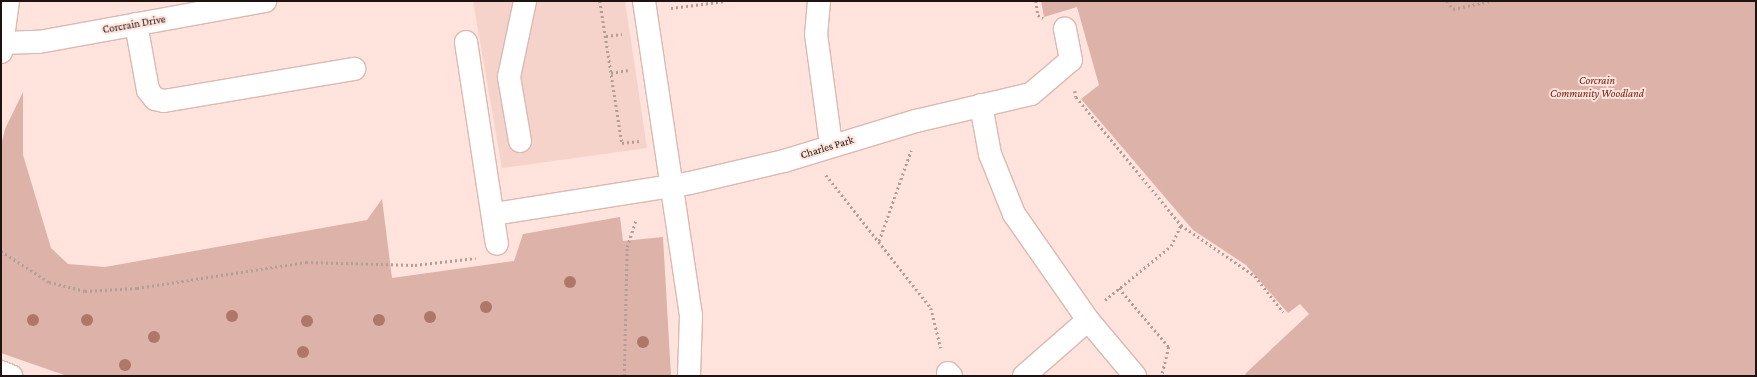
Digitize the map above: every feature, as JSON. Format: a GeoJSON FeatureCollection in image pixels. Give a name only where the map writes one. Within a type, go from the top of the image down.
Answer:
{"type":"FeatureCollection","features":[{"type":"Feature","properties":{"kind":"street","name":"Corcrain Drive"},"geometry":{"type":"LineString","coordinates":[[8,1],[2,47],[39,42],[265,1]]}},
{"type":"Feature","properties":{"kind":"street"},"geometry":{"type":"LineString","coordinates":[[520,141],[510,76],[525,1]]}},
{"type":"Feature","properties":{"kind":"street"},"geometry":{"type":"LineString","coordinates":[[819,1],[816,34],[831,145]]}},
{"type":"Feature","properties":{"kind":"street"},"geometry":{"type":"LineString","coordinates":[[645,6],[691,316],[689,376]]}},
{"type":"Feature","properties":{"kind":"street"},"geometry":{"type":"LineString","coordinates":[[136,24],[148,90],[155,99],[164,101],[354,69]]}},
{"type":"Feature","properties":{"kind":"street"},"geometry":{"type":"LineString","coordinates":[[1065,30],[1072,60]]}},
{"type":"Feature","properties":{"kind":"street"},"geometry":{"type":"LineString","coordinates":[[466,42],[494,214],[497,244]]}},
{"type":"Feature","properties":{"kind":"street","name":"Charles Park"},"geometry":{"type":"LineString","coordinates":[[494,214],[672,187],[808,153],[916,121],[1031,94],[1072,60]]}},
{"type":"Feature","properties":{"kind":"street"},"geometry":{"type":"LineString","coordinates":[[981,105],[990,154],[1014,214],[1088,320],[1135,376]]}},
{"type":"Feature","properties":{"kind":"street"},"geometry":{"type":"LineString","coordinates":[[1024,376],[1088,320]]}},
{"type":"Feature","properties":{"kind":"street"},"geometry":{"type":"LineString","coordinates":[[1,372],[11,376]]}},
{"type":"Feature","properties":{"kind":"path"},"geometry":{"type":"LineString","coordinates":[[600,1],[622,143],[664,137]]}},
{"type":"Feature","properties":{"kind":"path"},"geometry":{"type":"LineString","coordinates":[[645,6],[726,1]]}},
{"type":"Feature","properties":{"kind":"path"},"geometry":{"type":"LineString","coordinates":[[1447,1],[1453,9],[1492,1]]}},
{"type":"Feature","properties":{"kind":"path"},"geometry":{"type":"LineString","coordinates":[[1072,60],[1076,97],[1181,226],[1255,276],[1283,312]]}},
{"type":"Feature","properties":{"kind":"path"},"geometry":{"type":"LineString","coordinates":[[878,242],[914,141],[916,121]]}},
{"type":"Feature","properties":{"kind":"path"},"geometry":{"type":"LineString","coordinates":[[808,153],[931,308],[949,374]]}},
{"type":"Feature","properties":{"kind":"path"},"geometry":{"type":"LineString","coordinates":[[624,376],[627,247],[644,191]]}},
{"type":"Feature","properties":{"kind":"path"},"geometry":{"type":"LineString","coordinates":[[1088,320],[1119,288],[1171,246],[1181,226]]}},
{"type":"Feature","properties":{"kind":"path"},"geometry":{"type":"LineString","coordinates":[[1,251],[49,282],[85,291],[137,288],[306,262],[415,265],[444,262],[477,258],[497,244]]}},
{"type":"Feature","properties":{"kind":"path"},"geometry":{"type":"LineString","coordinates":[[1119,288],[1169,347],[1162,376]]}},
{"type":"Feature","properties":{"kind":"shaded area"},"geometry":{"type":"Polygon","coordinates":[[[473,1],[625,1],[647,148],[502,168],[473,1]]]}},
{"type":"Feature","properties":{"kind":"green space","name":"Corcrain Community Woodland"},"geometry":{"type":"Polygon","coordinates":[[[1041,1],[1756,1],[1756,376],[1247,376],[1245,374],[1309,314],[1300,304],[1288,313],[1246,265],[1193,230],[1081,99],[1099,85],[1077,7],[1044,17],[1041,1]]]}},
{"type":"Feature","properties":{"kind":"green space"},"geometry":{"type":"Polygon","coordinates":[[[23,92],[23,155],[51,248],[68,264],[105,267],[367,220],[382,199],[392,278],[514,261],[523,234],[620,217],[623,241],[663,237],[671,376],[67,376],[1,353],[1,146],[5,129],[23,92]]]}}]}
